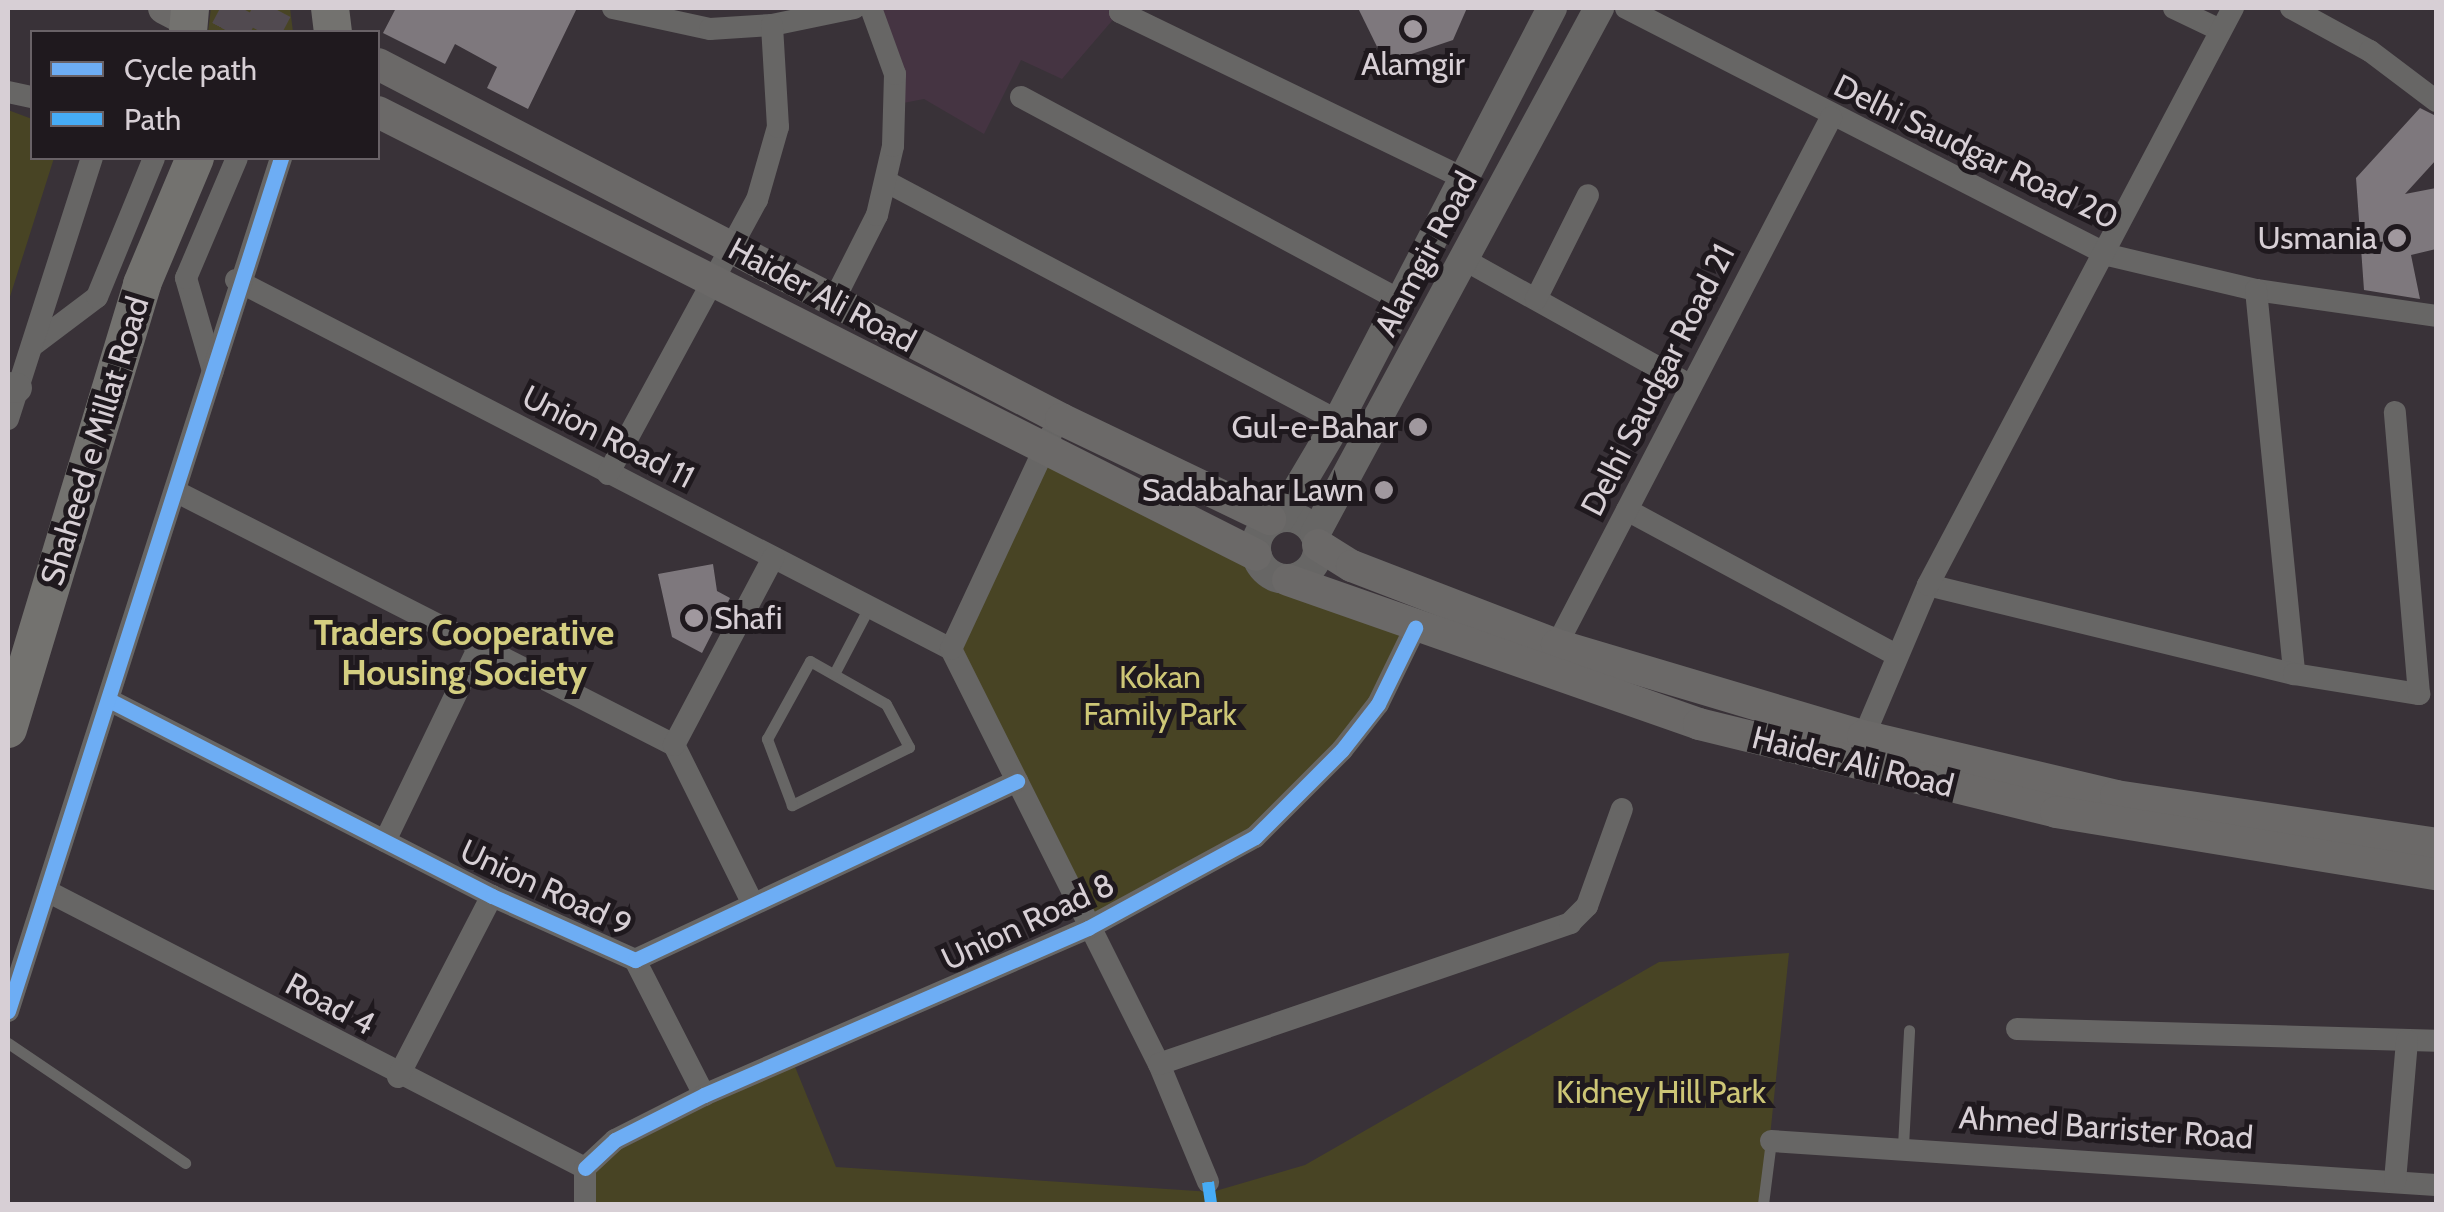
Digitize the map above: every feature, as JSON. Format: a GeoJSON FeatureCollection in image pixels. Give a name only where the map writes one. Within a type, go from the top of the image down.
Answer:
{"type":"FeatureCollection","features":[{"type":"Feature","properties":{"kind":"main road","name":"Haider Ali Road"},"geometry":{"type":"LineString","coordinates":[[380,65],[1060,419],[1275,518]]}},
{"type":"Feature","properties":{"kind":"main road","name":"Haider Ali Road"},"geometry":{"type":"LineString","coordinates":[[380,113],[716,280],[1041,451],[1256,555]]}},
{"type":"Feature","properties":{"kind":"main road","name":"Shaheed e Millat Road"},"geometry":{"type":"LineString","coordinates":[[8,648],[128,264],[167,160]]}},
{"type":"Feature","properties":{"kind":"main road","name":"Shaheed e Millat Road"},"geometry":{"type":"LineString","coordinates":[[8,729],[142,284],[193,160]]}},
{"type":"Feature","properties":{"kind":"main road","name":"Haider Ali Road"},"geometry":{"type":"LineString","coordinates":[[1317,539],[1352,566],[1699,724],[2116,796],[2436,844]]}},
{"type":"Feature","properties":{"kind":"main road","name":"Haider Ali Road"},"geometry":{"type":"LineString","coordinates":[[1288,580],[1414,628],[1550,659]]}},
{"type":"Feature","properties":{"kind":"main road","name":"Haider Ali Road"},"geometry":{"type":"LineString","coordinates":[[1859,750],[2056,812],[2436,874]]}},
{"type":"Feature","properties":{"kind":"street"},"geometry":{"type":"LineString","coordinates":[[613,8],[668,14],[710,29],[772,25],[854,8]]}},
{"type":"Feature","properties":{"kind":"street"},"geometry":{"type":"LineString","coordinates":[[833,302],[888,182],[895,74],[871,8]]}},
{"type":"Feature","properties":{"kind":"street"},"geometry":{"type":"LineString","coordinates":[[1123,8],[1120,12],[1464,178]]}},
{"type":"Feature","properties":{"kind":"street","name":"Alamgir Road"},"geometry":{"type":"LineString","coordinates":[[1275,518],[1338,421],[1552,8]]}},
{"type":"Feature","properties":{"kind":"street","name":"Alamgir Road"},"geometry":{"type":"LineString","coordinates":[[1317,539],[1599,8]]}},
{"type":"Feature","properties":{"kind":"street","name":"Delhi Saudgar Road 20"},"geometry":{"type":"LineString","coordinates":[[1626,8],[1831,118],[2108,254],[2256,290],[2436,316]]}},
{"type":"Feature","properties":{"kind":"street"},"geometry":{"type":"LineString","coordinates":[[2174,8],[2220,30]]}},
{"type":"Feature","properties":{"kind":"street"},"geometry":{"type":"LineString","coordinates":[[1859,750],[1928,585],[2108,254],[2233,8]]}},
{"type":"Feature","properties":{"kind":"street"},"geometry":{"type":"LineString","coordinates":[[2292,8],[2370,51],[2436,101]]}},
{"type":"Feature","properties":{"kind":"street"},"geometry":{"type":"LineString","coordinates":[[608,474],[736,249],[778,127],[772,25]]}},
{"type":"Feature","properties":{"kind":"street"},"geometry":{"type":"LineString","coordinates":[[1021,97],[1398,300]]}},
{"type":"Feature","properties":{"kind":"street","name":"Delhi Saudgar Road 21"},"geometry":{"type":"LineString","coordinates":[[1550,659],[1831,118]]}},
{"type":"Feature","properties":{"kind":"street"},"geometry":{"type":"LineString","coordinates":[[8,418],[12,388],[32,346],[91,160]]}},
{"type":"Feature","properties":{"kind":"street"},"geometry":{"type":"LineString","coordinates":[[32,346],[97,297],[153,160]]}},
{"type":"Feature","properties":{"kind":"street"},"geometry":{"type":"LineString","coordinates":[[213,371],[186,278],[236,160]]}},
{"type":"Feature","properties":{"kind":"street"},"geometry":{"type":"LineString","coordinates":[[8,1011],[177,492],[236,280],[280,160]]}},
{"type":"Feature","properties":{"kind":"street"},"geometry":{"type":"LineString","coordinates":[[888,182],[1338,421]]}},
{"type":"Feature","properties":{"kind":"street"},"geometry":{"type":"LineString","coordinates":[[1536,299],[1588,195]]}},
{"type":"Feature","properties":{"kind":"street"},"geometry":{"type":"LineString","coordinates":[[1463,259],[1691,386]]}},
{"type":"Feature","properties":{"kind":"street","name":"Union Road 11"},"geometry":{"type":"LineString","coordinates":[[236,280],[951,649]]}},
{"type":"Feature","properties":{"kind":"street"},"geometry":{"type":"LineString","coordinates":[[2256,290],[2294,674]]}},
{"type":"Feature","properties":{"kind":"street"},"geometry":{"type":"LineString","coordinates":[[1928,585],[2294,674],[2419,694],[2395,412]]}},
{"type":"Feature","properties":{"kind":"street"},"geometry":{"type":"LineString","coordinates":[[1060,419],[1041,451],[951,649],[1159,1064],[1208,1182]]}},
{"type":"Feature","properties":{"kind":"street"},"geometry":{"type":"LineString","coordinates":[[177,492],[478,649],[674,745],[752,904]]}},
{"type":"Feature","properties":{"kind":"street"},"geometry":{"type":"LineString","coordinates":[[1627,510],[1896,655]]}},
{"type":"Feature","properties":{"kind":"street"},"geometry":{"type":"LineString","coordinates":[[1275,518],[1300,519],[1317,539],[1310,570],[1288,580],[1267,573],[1256,555],[1275,518]]}},
{"type":"Feature","properties":{"kind":"street"},"geometry":{"type":"LineString","coordinates":[[674,745],[773,558]]}},
{"type":"Feature","properties":{"kind":"street","name":"Union Road 8"},"geometry":{"type":"LineString","coordinates":[[585,1168],[614,1140],[704,1095],[1088,928],[1255,837],[1342,750],[1378,704],[1414,628]]}},
{"type":"Feature","properties":{"kind":"street"},"geometry":{"type":"LineString","coordinates":[[384,841],[478,649]]}},
{"type":"Feature","properties":{"kind":"street","name":"Union Road 9"},"geometry":{"type":"LineString","coordinates":[[110,701],[492,896],[635,960],[1017,781]]}},
{"type":"Feature","properties":{"kind":"street"},"geometry":{"type":"LineString","coordinates":[[1159,1064],[1552,933],[1587,906],[1622,809]]}},
{"type":"Feature","properties":{"kind":"street","name":"Road 4"},"geometry":{"type":"LineString","coordinates":[[48,891],[398,1076],[585,1168]]}},
{"type":"Feature","properties":{"kind":"street"},"geometry":{"type":"LineString","coordinates":[[398,1076],[492,896]]}},
{"type":"Feature","properties":{"kind":"street"},"geometry":{"type":"LineString","coordinates":[[635,960],[704,1095]]}},
{"type":"Feature","properties":{"kind":"street"},"geometry":{"type":"LineString","coordinates":[[2017,1029],[2436,1041]]}},
{"type":"Feature","properties":{"kind":"street"},"geometry":{"type":"LineString","coordinates":[[2395,1181],[2407,1041]]}},
{"type":"Feature","properties":{"kind":"street","name":"Ahmed Barrister Road"},"geometry":{"type":"LineString","coordinates":[[1771,1141],[1903,1146],[2436,1184]]}},
{"type":"Feature","properties":{"kind":"street"},"geometry":{"type":"LineString","coordinates":[[585,1168],[585,1204]]}},
{"type":"Feature","properties":{"kind":"lane"},"geometry":{"type":"LineString","coordinates":[[834,674],[869,607]]}},
{"type":"Feature","properties":{"kind":"lane"},"geometry":{"type":"LineString","coordinates":[[810,660],[834,674],[886,704],[909,748],[792,804],[767,739],[810,660]]}},
{"type":"Feature","properties":{"kind":"lane"},"geometry":{"type":"LineString","coordinates":[[1903,1146],[1908,1030]]}},
{"type":"Feature","properties":{"kind":"lane"},"geometry":{"type":"LineString","coordinates":[[8,1043],[185,1164]]}},
{"type":"Feature","properties":{"kind":"lane"},"geometry":{"type":"LineString","coordinates":[[1763,1204],[1771,1141]]}},
{"type":"Feature","properties":{"kind":"shaded area"},"geometry":{"type":"Polygon","coordinates":[[[871,8],[1123,8],[1062,79],[1021,60],[984,134],[924,99],[898,104],[871,8]]]}},
{"type":"Feature","properties":{"kind":"green space"},"geometry":{"type":"Polygon","coordinates":[[[211,8],[290,8],[293,30],[208,30],[211,8]]]}},
{"type":"Feature","properties":{"kind":"green space"},"geometry":{"type":"Polygon","coordinates":[[[8,110],[30,118],[30,160],[53,160],[8,303],[8,110]]]}},
{"type":"Feature","properties":{"kind":"green space","name":"Kokan Family Park"},"geometry":{"type":"Polygon","coordinates":[[[1041,451],[1331,597],[1415,628],[1378,704],[1255,837],[1088,928],[951,649],[1041,451]]]}},
{"type":"Feature","properties":{"kind":"green space","name":"Kidney Hill Park"},"geometry":{"type":"Polygon","coordinates":[[[1789,953],[1763,1204],[581,1204],[585,1168],[791,1057],[836,1167],[1212,1192],[1305,1165],[1659,962],[1789,953]]]}},
{"type":"Feature","properties":{"kind":"building"},"geometry":{"type":"Polygon","coordinates":[[[396,8],[577,8],[528,109],[487,88],[497,67],[455,44],[445,64],[383,33],[396,8]]]}},
{"type":"Feature","properties":{"kind":"building","name":"Alamgir"},"geometry":{"type":"Polygon","coordinates":[[[1358,8],[1467,8],[1453,40],[1385,63],[1358,8]]]}},
{"type":"Feature","properties":{"kind":"building","name":"Usmania"},"geometry":{"type":"Polygon","coordinates":[[[2420,108],[2436,116],[2436,160],[2405,194],[2436,188],[2436,249],[2411,255],[2420,299],[2364,290],[2356,178],[2420,108]]]}},
{"type":"Feature","properties":{"kind":"building","name":"Shafi"},"geometry":{"type":"Polygon","coordinates":[[[713,564],[717,591],[730,598],[702,653],[672,637],[658,574],[713,564]]]}},
{"type":"Feature","properties":{"kind":"tunnel"},"geometry":{"type":"LineString","coordinates":[[230,30],[242,8]]}},
{"type":"Feature","properties":{"kind":"tunnel"},"geometry":{"type":"LineString","coordinates":[[262,30],[274,8]]}},
{"type":"Feature","properties":{"kind":"marked path"},"geometry":{"type":"LineString","coordinates":[[1208,1182],[1211,1204]]}},
{"type":"Feature","properties":{"kind":"cycle path"},"geometry":{"type":"LineString","coordinates":[[8,1011],[280,160]]}},
{"type":"Feature","properties":{"kind":"cycle path"},"geometry":{"type":"LineString","coordinates":[[585,1168],[615,1140],[704,1095],[1088,928],[1255,837],[1342,750],[1378,704],[1415,628]]}},
{"type":"Feature","properties":{"kind":"cycle path"},"geometry":{"type":"LineString","coordinates":[[111,701],[492,896],[635,960],[1017,781]]}},
{"type":"Feature","properties":{"kind":"place","name":"Alamgir"},"geometry":{"type":"Point","coordinates":[1413,29]}},
{"type":"Feature","properties":{"kind":"place","name":"Usmania"},"geometry":{"type":"Point","coordinates":[2397,238]}},
{"type":"Feature","properties":{"kind":"place","name":"Gul-e-Bahar"},"geometry":{"type":"Point","coordinates":[1418,427]}},
{"type":"Feature","properties":{"kind":"place","name":"Sadabahar Lawn"},"geometry":{"type":"Point","coordinates":[1384,490]}},
{"type":"Feature","properties":{"kind":"place","name":"Shafi"},"geometry":{"type":"Point","coordinates":[694,618]}},
{"type":"Feature","properties":{"kind":"district","name":"Traders Cooperative Housing Society"},"geometry":{"type":"Point","coordinates":[464,653]}}]}
